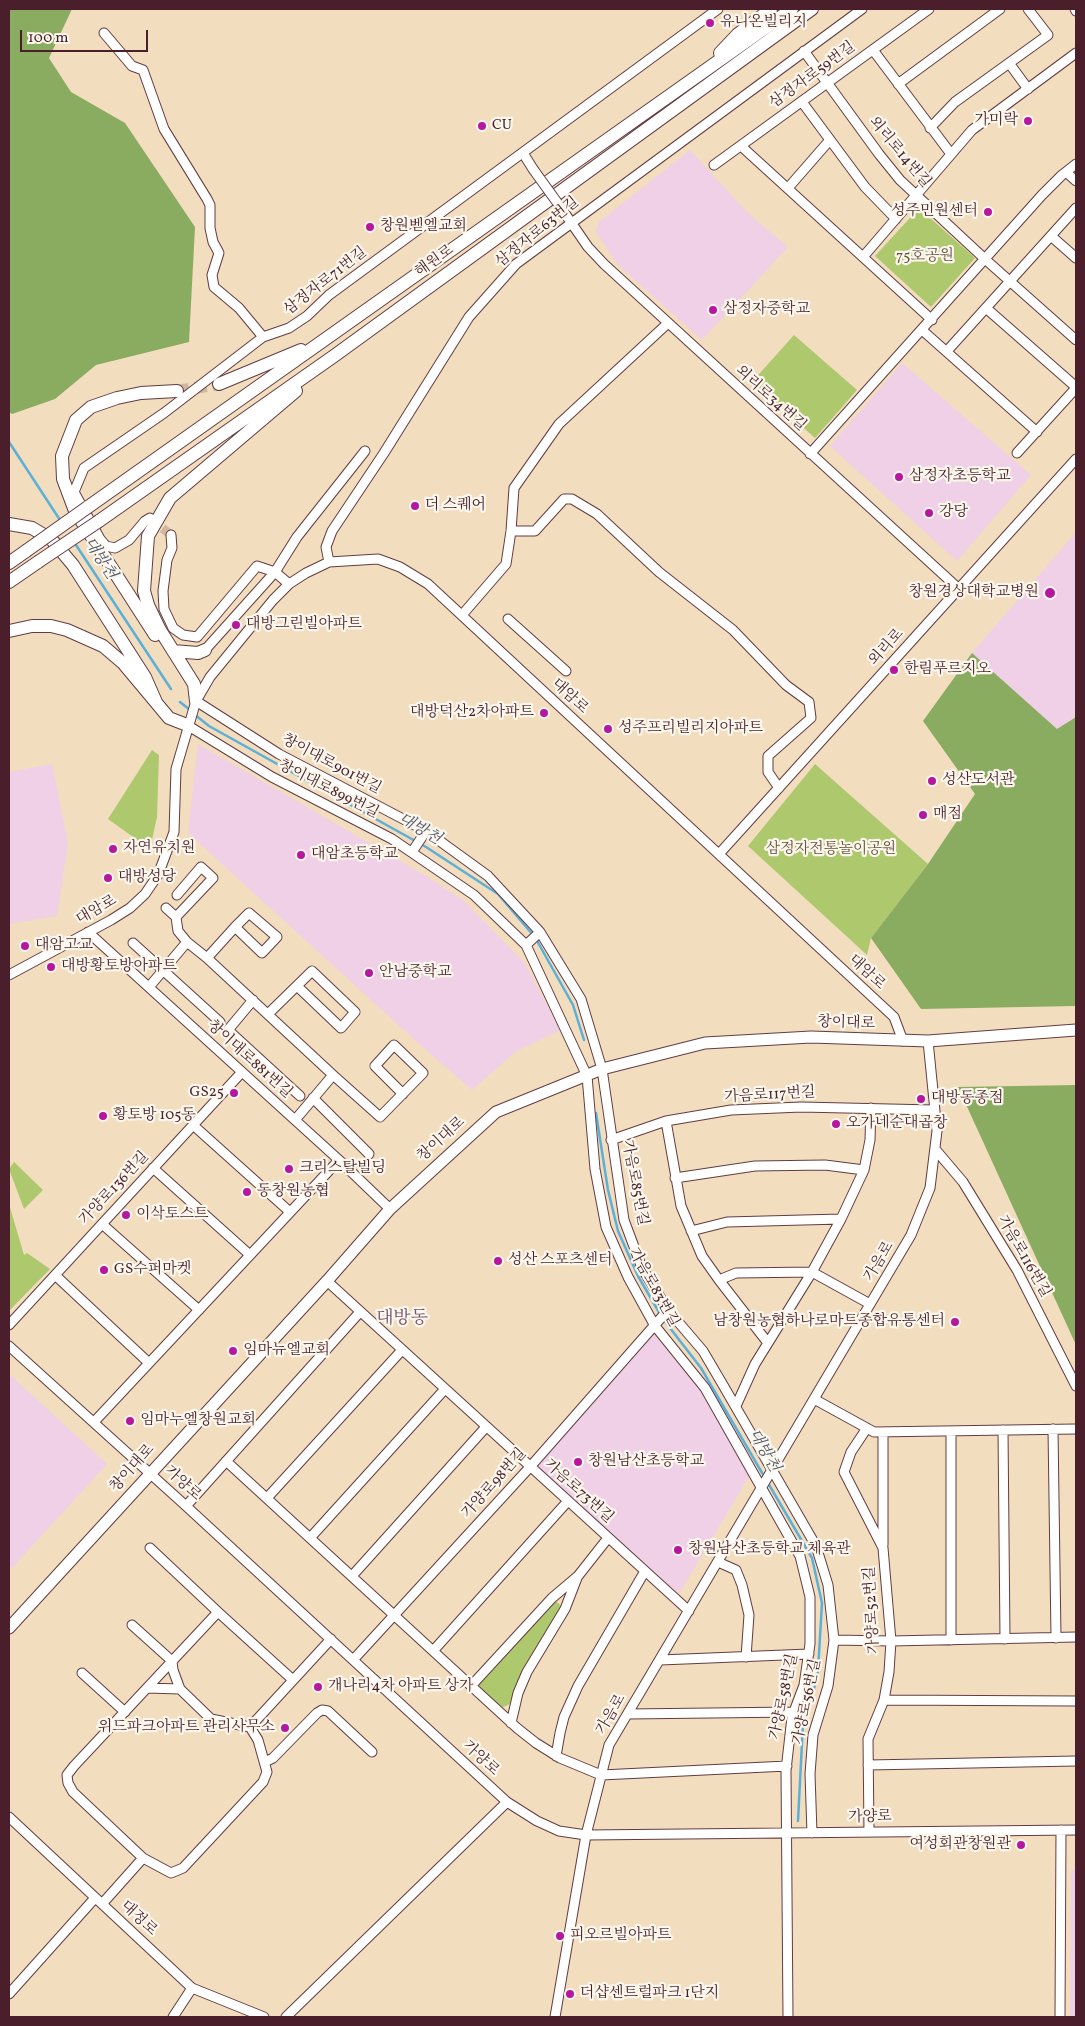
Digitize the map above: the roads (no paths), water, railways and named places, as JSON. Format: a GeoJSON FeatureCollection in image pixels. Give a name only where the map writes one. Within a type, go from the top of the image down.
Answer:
{"type":"FeatureCollection","features":[{"type":"Feature","properties":{"kind":"highway"},"geometry":{"type":"LineString","coordinates":[[694,78],[738,34],[771,9]]}},
{"type":"Feature","properties":{"kind":"highway","name":"해원로"},"geometry":{"type":"LineString","coordinates":[[9,563],[792,9]]}},
{"type":"Feature","properties":{"kind":"highway","name":"해원로"},"geometry":{"type":"LineString","coordinates":[[9,582],[99,522],[334,356],[812,9]]}},
{"type":"Feature","properties":{"kind":"highway"},"geometry":{"type":"LineString","coordinates":[[219,384],[324,340]]}},
{"type":"Feature","properties":{"kind":"highway"},"geometry":{"type":"LineString","coordinates":[[196,701],[194,684],[160,630],[144,592],[148,536],[170,498],[279,406],[334,356]]}},
{"type":"Feature","properties":{"kind":"highway"},"geometry":{"type":"LineString","coordinates":[[177,390],[141,393],[117,398],[91,407],[76,420],[62,456],[63,479],[75,511],[196,701]]}},
{"type":"Feature","properties":{"kind":"highway"},"geometry":{"type":"LineString","coordinates":[[9,524],[32,528],[52,540],[73,565],[145,677],[156,702]]}},
{"type":"Feature","properties":{"kind":"highway"},"geometry":{"type":"LineString","coordinates":[[9,631],[32,626],[51,626],[67,630],[103,646],[123,663],[169,718],[188,725]]}},
{"type":"Feature","properties":{"kind":"highway"},"geometry":{"type":"LineString","coordinates":[[173,651],[198,653],[205,650]]}},
{"type":"Feature","properties":{"kind":"main road","name":"창이대로"},"geometry":{"type":"LineString","coordinates":[[9,1628],[390,1209],[496,1112],[602,1069],[705,1042],[811,1037],[928,1041],[1076,1030]]}},
{"type":"Feature","properties":{"kind":"street","name":"삼정자로71번길"},"geometry":{"type":"LineString","coordinates":[[150,518],[145,520],[129,540],[115,548],[106,546],[100,539],[74,492],[84,468],[164,413],[263,337],[289,328],[307,316],[329,295],[718,9]]}},
{"type":"Feature","properties":{"kind":"street","name":"삼정자로63번길"},"geometry":{"type":"LineString","coordinates":[[329,562],[326,547],[332,531],[384,453],[469,317],[516,264],[862,9]]}},
{"type":"Feature","properties":{"kind":"street","name":"삼정자로59번길"},"geometry":{"type":"LineString","coordinates":[[714,165],[929,9]]}},
{"type":"Feature","properties":{"kind":"street"},"geometry":{"type":"LineString","coordinates":[[898,84],[1000,9]]}},
{"type":"Feature","properties":{"kind":"street"},"geometry":{"type":"LineString","coordinates":[[930,128],[954,102],[1048,35],[1028,9]]}},
{"type":"Feature","properties":{"kind":"street"},"geometry":{"type":"LineString","coordinates":[[104,33],[132,66],[143,70],[164,129],[210,205],[210,228],[213,242],[219,253],[212,275],[214,287],[240,308],[263,337]]}},
{"type":"Feature","properties":{"kind":"street"},"geometry":{"type":"LineString","coordinates":[[873,50],[950,154]]}},
{"type":"Feature","properties":{"kind":"street","name":"외리로14번길"},"geometry":{"type":"LineString","coordinates":[[804,51],[879,154],[916,196],[1076,340]]}},
{"type":"Feature","properties":{"kind":"street"},"geometry":{"type":"LineString","coordinates":[[863,257],[972,130],[1076,53]]}},
{"type":"Feature","properties":{"kind":"street"},"geometry":{"type":"LineString","coordinates":[[1009,63],[1028,89]]}},
{"type":"Feature","properties":{"kind":"street"},"geometry":{"type":"LineString","coordinates":[[802,102],[829,141],[865,187],[896,219]]}},
{"type":"Feature","properties":{"kind":"street"},"geometry":{"type":"LineString","coordinates":[[788,188],[829,141]]}},
{"type":"Feature","properties":{"kind":"street"},"geometry":{"type":"LineString","coordinates":[[741,146],[932,320]]}},
{"type":"Feature","properties":{"kind":"street","name":"외리로34번길"},"geometry":{"type":"LineString","coordinates":[[523,154],[588,247],[604,264],[667,324],[959,589]]}},
{"type":"Feature","properties":{"kind":"street"},"geometry":{"type":"LineString","coordinates":[[810,454],[1042,196],[1076,164]]}},
{"type":"Feature","properties":{"kind":"street"},"geometry":{"type":"LineString","coordinates":[[1066,172],[1076,181]]}},
{"type":"Feature","properties":{"kind":"street"},"geometry":{"type":"LineString","coordinates":[[947,351],[1076,208]]}},
{"type":"Feature","properties":{"kind":"street"},"geometry":{"type":"LineString","coordinates":[[1051,236],[1076,258]]}},
{"type":"Feature","properties":{"kind":"street"},"geometry":{"type":"LineString","coordinates":[[986,308],[1076,388],[1017,454]]}},
{"type":"Feature","properties":{"kind":"street"},"geometry":{"type":"LineString","coordinates":[[462,615],[506,564],[512,531],[514,488],[559,424],[667,324]]}},
{"type":"Feature","properties":{"kind":"street"},"geometry":{"type":"LineString","coordinates":[[922,330],[1037,432]]}},
{"type":"Feature","properties":{"kind":"street"},"geometry":{"type":"LineString","coordinates":[[205,650],[275,572],[298,537],[365,451]]}},
{"type":"Feature","properties":{"kind":"street","name":"외리로"},"geometry":{"type":"LineString","coordinates":[[719,854],[1076,460]]}},
{"type":"Feature","properties":{"kind":"street"},"geometry":{"type":"LineString","coordinates":[[512,531],[535,531],[564,499],[572,499],[597,514],[658,572],[733,630],[786,685],[809,702],[811,718],[768,756],[768,772],[779,788]]}},
{"type":"Feature","properties":{"kind":"street"},"geometry":{"type":"LineString","coordinates":[[171,535],[172,548],[167,560],[163,591],[164,608],[173,628],[183,635],[197,637],[257,566],[275,572],[289,584]]}},
{"type":"Feature","properties":{"kind":"street","name":"대암로"},"geometry":{"type":"LineString","coordinates":[[9,975],[130,908],[145,894],[158,875],[174,832],[176,769],[196,701],[210,677],[273,600],[289,584],[329,562],[378,559],[400,568],[428,584],[462,615],[894,1017],[902,1041]]}},
{"type":"Feature","properties":{"kind":"street"},"geometry":{"type":"LineString","coordinates":[[508,619],[566,671]]}},
{"type":"Feature","properties":{"kind":"street","name":"창이대로901번길"},"geometry":{"type":"LineString","coordinates":[[196,701],[279,754],[426,831],[488,876],[540,932],[581,999],[602,1069]]}},
{"type":"Feature","properties":{"kind":"street","name":"창이대로899번길"},"geometry":{"type":"LineString","coordinates":[[188,725],[272,777],[392,839],[474,895],[526,945],[587,1076]]}},
{"type":"Feature","properties":{"kind":"street"},"geometry":{"type":"LineString","coordinates":[[412,852],[426,831]]}},
{"type":"Feature","properties":{"kind":"street"},"geometry":{"type":"LineString","coordinates":[[176,917],[212,878],[201,867],[177,895]]}},
{"type":"Feature","properties":{"kind":"street"},"geometry":{"type":"LineString","coordinates":[[166,908],[176,917],[178,931],[187,942],[207,958],[380,1117],[403,1094],[423,1073],[394,1045],[375,1066],[403,1094]]}},
{"type":"Feature","properties":{"kind":"street"},"geometry":{"type":"LineString","coordinates":[[207,958],[235,928],[250,913],[277,937],[262,953],[235,928]]}},
{"type":"Feature","properties":{"kind":"street","name":"창이대로881번길"},"geometry":{"type":"LineString","coordinates":[[88,932],[339,1160],[390,1209]]}},
{"type":"Feature","properties":{"kind":"street"},"geometry":{"type":"LineString","coordinates":[[526,945],[540,932]]}},
{"type":"Feature","properties":{"kind":"street"},"geometry":{"type":"LineString","coordinates":[[132,942],[220,1022]]}},
{"type":"Feature","properties":{"kind":"street"},"geometry":{"type":"LineString","coordinates":[[149,987],[187,942]]}},
{"type":"Feature","properties":{"kind":"street"},"geometry":{"type":"LineString","coordinates":[[268,1014],[312,971],[355,1012],[341,1028],[297,986]]}},
{"type":"Feature","properties":{"kind":"street"},"geometry":{"type":"LineString","coordinates":[[253,1000],[228,1030],[300,1096]]}},
{"type":"Feature","properties":{"kind":"street","name":"가음로"},"geometry":{"type":"LineString","coordinates":[[555,2017],[586,1835],[609,1745],[911,1235],[930,1188],[937,1131],[928,1041]]}},
{"type":"Feature","properties":{"kind":"street","name":"가음로85번길"},"geometry":{"type":"LineString","coordinates":[[602,1069],[624,1220],[642,1268],[668,1310],[703,1351],[736,1406],[771,1472]]}},
{"type":"Feature","properties":{"kind":"street","name":"가양로136번길"},"geometry":{"type":"LineString","coordinates":[[9,1325],[242,1072]]}},
{"type":"Feature","properties":{"kind":"street"},"geometry":{"type":"LineString","coordinates":[[295,1120],[333,1075]]}},
{"type":"Feature","properties":{"kind":"street","name":"가음로83번길"},"geometry":{"type":"LineString","coordinates":[[587,1076],[595,1170],[606,1227],[628,1277],[655,1326],[705,1388],[762,1487]]}},
{"type":"Feature","properties":{"kind":"street"},"geometry":{"type":"LineString","coordinates":[[313,1098],[369,1154]]}},
{"type":"Feature","properties":{"kind":"street","name":"가음로117번길"},"geometry":{"type":"LineString","coordinates":[[611,1140],[666,1122],[731,1110],[801,1107],[934,1110]]}},
{"type":"Feature","properties":{"kind":"street"},"geometry":{"type":"LineString","coordinates":[[736,1406],[755,1364],[812,1272],[841,1219],[864,1170],[870,1140],[870,1108]]}},
{"type":"Feature","properties":{"kind":"street"},"geometry":{"type":"LineString","coordinates":[[666,1122],[681,1206],[702,1256],[768,1343]]}},
{"type":"Feature","properties":{"kind":"street"},"geometry":{"type":"LineString","coordinates":[[193,1125],[290,1212]]}},
{"type":"Feature","properties":{"kind":"street","name":"가음로116번길"},"geometry":{"type":"LineString","coordinates":[[935,1149],[963,1182],[1017,1270],[1076,1386]]}},
{"type":"Feature","properties":{"kind":"street"},"geometry":{"type":"LineString","coordinates":[[94,1422],[339,1160]]}},
{"type":"Feature","properties":{"kind":"street"},"geometry":{"type":"LineString","coordinates":[[675,1178],[755,1166],[826,1165],[864,1170]]}},
{"type":"Feature","properties":{"kind":"street"},"geometry":{"type":"LineString","coordinates":[[153,1168],[250,1255]]}},
{"type":"Feature","properties":{"kind":"street"},"geometry":{"type":"LineString","coordinates":[[691,1231],[727,1222],[841,1219]]}},
{"type":"Feature","properties":{"kind":"street"},"geometry":{"type":"LineString","coordinates":[[102,1224],[199,1310]]}},
{"type":"Feature","properties":{"kind":"street"},"geometry":{"type":"LineString","coordinates":[[719,1280],[736,1273],[812,1272],[870,1304]]}},
{"type":"Feature","properties":{"kind":"street"},"geometry":{"type":"LineString","coordinates":[[55,1275],[149,1363]]}},
{"type":"Feature","properties":{"kind":"street","name":"가음로73번길"},"geometry":{"type":"LineString","coordinates":[[327,1280],[689,1611]]}},
{"type":"Feature","properties":{"kind":"street","name":"가양로98번길"},"geometry":{"type":"LineString","coordinates":[[353,1660],[530,1466],[668,1310]]}},
{"type":"Feature","properties":{"kind":"street"},"geometry":{"type":"LineString","coordinates":[[186,1506],[360,1312]]}},
{"type":"Feature","properties":{"kind":"street","name":"가양로"},"geometry":{"type":"LineString","coordinates":[[9,1346],[150,1473],[507,1802],[537,1821],[559,1830],[586,1835],[1076,1830]]}},
{"type":"Feature","properties":{"kind":"street"},"geometry":{"type":"LineString","coordinates":[[267,1498],[402,1350]]}},
{"type":"Feature","properties":{"kind":"street"},"geometry":{"type":"LineString","coordinates":[[310,1538],[444,1389]]}},
{"type":"Feature","properties":{"kind":"street"},"geometry":{"type":"LineString","coordinates":[[814,1399],[874,1432],[1076,1429]]}},
{"type":"Feature","properties":{"kind":"street"},"geometry":{"type":"LineString","coordinates":[[352,1576],[486,1427]]}},
{"type":"Feature","properties":{"kind":"street","name":"가양로52번길"},"geometry":{"type":"LineString","coordinates":[[867,1428],[851,1452],[844,1472],[884,1548],[891,1641],[889,1672],[884,1700],[868,1739],[869,1832]]}},
{"type":"Feature","properties":{"kind":"street"},"geometry":{"type":"LineString","coordinates":[[1003,1430],[1004,1639]]}},
{"type":"Feature","properties":{"kind":"street"},"geometry":{"type":"LineString","coordinates":[[1053,1430],[1056,1638]]}},
{"type":"Feature","properties":{"kind":"street"},"geometry":{"type":"LineString","coordinates":[[951,1431],[951,1640]]}},
{"type":"Feature","properties":{"kind":"street"},"geometry":{"type":"LineString","coordinates":[[882,1432],[884,1548]]}},
{"type":"Feature","properties":{"kind":"street"},"geometry":{"type":"LineString","coordinates":[[226,1461],[511,1722],[536,1744],[556,1756],[602,1775],[787,1766]]}},
{"type":"Feature","properties":{"kind":"street","name":"가양로56번길"},"geometry":{"type":"LineString","coordinates":[[771,1472],[816,1546],[828,1585],[834,1640],[828,1686],[812,1735],[810,1774],[812,1833]]}},
{"type":"Feature","properties":{"kind":"street","name":"가양로58번길"},"geometry":{"type":"LineString","coordinates":[[762,1487],[800,1556],[810,1597],[809,1654],[804,1685],[794,1712],[787,1766],[788,2017]]}},
{"type":"Feature","properties":{"kind":"street"},"geometry":{"type":"LineString","coordinates":[[433,1651],[568,1501]]}},
{"type":"Feature","properties":{"kind":"street"},"geometry":{"type":"LineString","coordinates":[[471,1686],[552,1598],[578,1576],[608,1538]]}},
{"type":"Feature","properties":{"kind":"street"},"geometry":{"type":"LineString","coordinates":[[150,1548],[293,1680]]}},
{"type":"Feature","properties":{"kind":"street"},"geometry":{"type":"LineString","coordinates":[[718,1562],[736,1570],[742,1585],[749,1615],[746,1657]]}},
{"type":"Feature","properties":{"kind":"street"},"geometry":{"type":"LineString","coordinates":[[556,1756],[564,1717],[578,1686],[645,1571]]}},
{"type":"Feature","properties":{"kind":"street"},"geometry":{"type":"LineString","coordinates":[[511,1722],[518,1693],[527,1672],[565,1609],[578,1576]]}},
{"type":"Feature","properties":{"kind":"street"},"geometry":{"type":"LineString","coordinates":[[132,1625],[172,1661],[173,1670],[180,1689],[212,1719],[250,1727],[258,1740],[267,1772],[262,1782],[183,1868],[170,1873],[144,1858],[74,1792],[68,1783],[67,1775],[124,1712],[147,1688],[172,1661],[218,1612]]}},
{"type":"Feature","properties":{"kind":"street"},"geometry":{"type":"LineString","coordinates":[[834,1640],[891,1641],[1076,1637]]}},
{"type":"Feature","properties":{"kind":"street"},"geometry":{"type":"LineString","coordinates":[[250,1727],[331,1639]]}},
{"type":"Feature","properties":{"kind":"street"},"geometry":{"type":"LineString","coordinates":[[660,1660],[809,1654]]}},
{"type":"Feature","properties":{"kind":"street"},"geometry":{"type":"LineString","coordinates":[[82,1672],[124,1712]]}},
{"type":"Feature","properties":{"kind":"street"},"geometry":{"type":"LineString","coordinates":[[147,1688],[180,1689]]}},
{"type":"Feature","properties":{"kind":"street"},"geometry":{"type":"LineString","coordinates":[[884,1700],[1076,1700]]}},
{"type":"Feature","properties":{"kind":"street"},"geometry":{"type":"LineString","coordinates":[[265,1762],[274,1758],[322,1710],[328,1711],[372,1752]]}},
{"type":"Feature","properties":{"kind":"street"},"geometry":{"type":"LineString","coordinates":[[628,1714],[794,1712]]}},
{"type":"Feature","properties":{"kind":"street"},"geometry":{"type":"LineString","coordinates":[[868,1765],[1076,1761]]}},
{"type":"Feature","properties":{"kind":"street"},"geometry":{"type":"LineString","coordinates":[[286,2017],[507,1802]]}},
{"type":"Feature","properties":{"kind":"street","name":"대정로"},"geometry":{"type":"LineString","coordinates":[[9,1817],[192,1988],[264,2017]]}},
{"type":"Feature","properties":{"kind":"street"},"geometry":{"type":"LineString","coordinates":[[1060,2017],[1061,1830]]}},
{"type":"Feature","properties":{"kind":"street"},"geometry":{"type":"LineString","coordinates":[[9,1994],[99,1901],[144,1858]]}},
{"type":"Feature","properties":{"kind":"street"},"geometry":{"type":"LineString","coordinates":[[173,2017],[192,1988]]}},
{"type":"Feature","properties":{"kind":"waterway","name":"대방천"},"geometry":{"type":"LineString","coordinates":[[9,442],[60,520]]}},
{"type":"Feature","properties":{"kind":"waterway","name":"대방천"},"geometry":{"type":"LineString","coordinates":[[74,542],[171,689]]}},
{"type":"Feature","properties":{"kind":"waterway","name":"대방천"},"geometry":{"type":"LineString","coordinates":[[180,702],[190,710]]}},
{"type":"Feature","properties":{"kind":"waterway","name":"대방천"},"geometry":{"type":"LineString","coordinates":[[194,714],[209,726],[426,847],[498,894],[533,935]]}},
{"type":"Feature","properties":{"kind":"waterway","name":"대방천"},"geometry":{"type":"LineString","coordinates":[[536,939],[573,1005],[584,1040]]}},
{"type":"Feature","properties":{"kind":"waterway","name":"대방천"},"geometry":{"type":"LineString","coordinates":[[596,1113],[608,1190],[618,1231],[638,1276],[660,1314]]}},
{"type":"Feature","properties":{"kind":"waterway","name":"대방천"},"geometry":{"type":"LineString","coordinates":[[663,1319],[701,1368],[765,1478]]}},
{"type":"Feature","properties":{"kind":"waterway","name":"대방천"},"geometry":{"type":"LineString","coordinates":[[768,1483],[812,1558],[822,1603],[818,1671],[812,1698],[803,1723],[798,1821]]}},
{"type":"Feature","properties":{"kind":"tunnel"},"geometry":{"type":"LineString","coordinates":[[177,391],[219,384]]}},
{"type":"Feature","properties":{"kind":"tunnel"},"geometry":{"type":"LineString","coordinates":[[152,520],[171,535]]}},
{"type":"Feature","properties":{"kind":"place","name":"유니온빌리지"},"geometry":{"type":"Point","coordinates":[710,23]}},
{"type":"Feature","properties":{"kind":"place","name":"가미락"},"geometry":{"type":"Point","coordinates":[1028,121]}},
{"type":"Feature","properties":{"kind":"place","name":"CU"},"geometry":{"type":"Point","coordinates":[482,126]}},
{"type":"Feature","properties":{"kind":"place","name":"성주민원센터"},"geometry":{"type":"Point","coordinates":[988,212]}},
{"type":"Feature","properties":{"kind":"place","name":"창원벧엘교회"},"geometry":{"type":"Point","coordinates":[370,227]}},
{"type":"Feature","properties":{"kind":"place","name":"삼정자중학교"},"geometry":{"type":"Point","coordinates":[713,310]}},
{"type":"Feature","properties":{"kind":"place","name":"삼정자초등학교"},"geometry":{"type":"Point","coordinates":[899,477]}},
{"type":"Feature","properties":{"kind":"place","name":"더 스퀘어"},"geometry":{"type":"Point","coordinates":[415,506]}},
{"type":"Feature","properties":{"kind":"place","name":"강당"},"geometry":{"type":"Point","coordinates":[929,513]}},
{"type":"Feature","properties":{"kind":"place","name":"창원경상대학교병원"},"geometry":{"type":"Point","coordinates":[1050,593]}},
{"type":"Feature","properties":{"kind":"place","name":"대방그린빌아파트"},"geometry":{"type":"Point","coordinates":[236,625]}},
{"type":"Feature","properties":{"kind":"place","name":"한림푸르지오"},"geometry":{"type":"Point","coordinates":[894,670]}},
{"type":"Feature","properties":{"kind":"place","name":"대방덕산2차아파트"},"geometry":{"type":"Point","coordinates":[544,713]}},
{"type":"Feature","properties":{"kind":"place","name":"성주프리빌리지아파트"},"geometry":{"type":"Point","coordinates":[608,729]}},
{"type":"Feature","properties":{"kind":"place","name":"성산도서관"},"geometry":{"type":"Point","coordinates":[932,781]}},
{"type":"Feature","properties":{"kind":"place","name":"매점"},"geometry":{"type":"Point","coordinates":[923,815]}},
{"type":"Feature","properties":{"kind":"place","name":"자연유치원"},"geometry":{"type":"Point","coordinates":[113,849]}},
{"type":"Feature","properties":{"kind":"place","name":"대암초등학교"},"geometry":{"type":"Point","coordinates":[301,855]}},
{"type":"Feature","properties":{"kind":"place","name":"대방성당"},"geometry":{"type":"Point","coordinates":[108,878]}},
{"type":"Feature","properties":{"kind":"place","name":"대암고교"},"geometry":{"type":"Point","coordinates":[25,946]}},
{"type":"Feature","properties":{"kind":"place","name":"대방황토방아파트"},"geometry":{"type":"Point","coordinates":[51,967]}},
{"type":"Feature","properties":{"kind":"place","name":"안남중학교"},"geometry":{"type":"Point","coordinates":[369,973]}},
{"type":"Feature","properties":{"kind":"place","name":"GS25"},"geometry":{"type":"Point","coordinates":[234,1093]}},
{"type":"Feature","properties":{"kind":"place","name":"대방동종점"},"geometry":{"type":"Point","coordinates":[921,1099]}},
{"type":"Feature","properties":{"kind":"place","name":"황토방 105동"},"geometry":{"type":"Point","coordinates":[103,1116]}},
{"type":"Feature","properties":{"kind":"place","name":"오가네순대곱창"},"geometry":{"type":"Point","coordinates":[836,1124]}},
{"type":"Feature","properties":{"kind":"place","name":"크리스탈빌딩"},"geometry":{"type":"Point","coordinates":[289,1169]}},
{"type":"Feature","properties":{"kind":"place","name":"동창원농협"},"geometry":{"type":"Point","coordinates":[247,1192]}},
{"type":"Feature","properties":{"kind":"place","name":"이삭토스트"},"geometry":{"type":"Point","coordinates":[126,1215]}},
{"type":"Feature","properties":{"kind":"place","name":"성산 스포츠센터"},"geometry":{"type":"Point","coordinates":[498,1261]}},
{"type":"Feature","properties":{"kind":"place","name":"GS수퍼마켓"},"geometry":{"type":"Point","coordinates":[104,1270]}},
{"type":"Feature","properties":{"kind":"place","name":"남창원농협하나로마트종합유통센터"},"geometry":{"type":"Point","coordinates":[955,1322]}},
{"type":"Feature","properties":{"kind":"place","name":"임마뉴엘교회"},"geometry":{"type":"Point","coordinates":[233,1351]}},
{"type":"Feature","properties":{"kind":"place","name":"임마누엘창원교회"},"geometry":{"type":"Point","coordinates":[130,1421]}},
{"type":"Feature","properties":{"kind":"place","name":"창원남산초등학교"},"geometry":{"type":"Point","coordinates":[578,1462]}},
{"type":"Feature","properties":{"kind":"place","name":"창원남산초등학교 체육관"},"geometry":{"type":"Point","coordinates":[678,1550]}},
{"type":"Feature","properties":{"kind":"place","name":"개나리4차 아파트 상가"},"geometry":{"type":"Point","coordinates":[318,1687]}},
{"type":"Feature","properties":{"kind":"place","name":"위드파크아파트 관리사무소"},"geometry":{"type":"Point","coordinates":[285,1728]}},
{"type":"Feature","properties":{"kind":"place","name":"여성회관창원관"},"geometry":{"type":"Point","coordinates":[1021,1845]}},
{"type":"Feature","properties":{"kind":"place","name":"피오르빌아파트"},"geometry":{"type":"Point","coordinates":[560,1936]}},
{"type":"Feature","properties":{"kind":"place","name":"더샵센트럴파크 1단지"},"geometry":{"type":"Point","coordinates":[570,1994]}},
{"type":"Feature","properties":{"kind":"district","name":"대방동"},"geometry":{"type":"Point","coordinates":[402,1320]}},
{"type":"Feature","properties":{"kind":"park label","name":"75호공원"},"geometry":{"type":"Point","coordinates":[925,257]}},
{"type":"Feature","properties":{"kind":"park label","name":"삼정자전통놀이공원"},"geometry":{"type":"Point","coordinates":[831,850]}}]}
